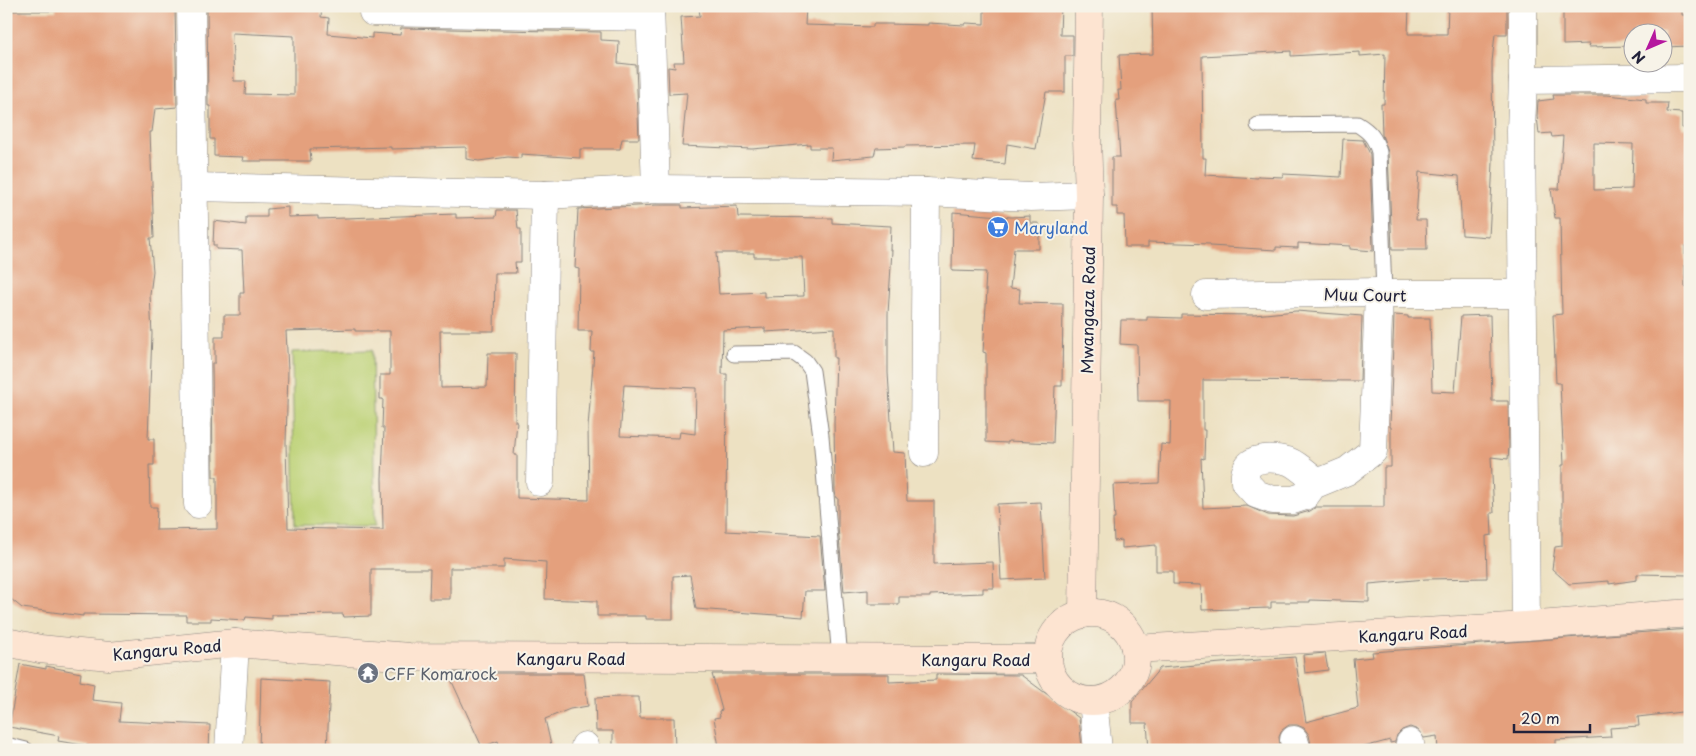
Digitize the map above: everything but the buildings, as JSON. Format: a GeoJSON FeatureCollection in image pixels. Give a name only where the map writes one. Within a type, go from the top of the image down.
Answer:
{"type":"FeatureCollection","features":[{"type":"Feature","properties":{"kind":"main road","name":"Mwangaza Road"},"geometry":{"type":"LineString","coordinates":[[1082,614],[1089,195],[1087,139],[1089,6]]}},
{"type":"Feature","properties":{"kind":"main road"},"geometry":{"type":"LineString","coordinates":[[1096,613],[1110,617],[1122,625],[1130,636],[1135,649],[1136,664],[1131,679],[1121,690],[1108,698],[1093,701],[1080,700],[1067,694],[1050,673],[1049,647],[1054,636],[1061,626],[1071,618],[1082,614],[1096,613]]}},
{"type":"Feature","properties":{"kind":"main road","name":"Kangaru Road"},"geometry":{"type":"LineString","coordinates":[[1135,649],[1526,626],[1690,613]]}},
{"type":"Feature","properties":{"kind":"main road","name":"Kangaru Road"},"geometry":{"type":"LineString","coordinates":[[6,642],[40,649],[109,656],[235,643],[409,657],[1048,659]]}},
{"type":"Feature","properties":{"kind":"street"},"geometry":{"type":"LineString","coordinates":[[191,6],[198,504]]}},
{"type":"Feature","properties":{"kind":"street"},"geometry":{"type":"LineString","coordinates":[[1523,6],[1521,130],[1526,626]]}},
{"type":"Feature","properties":{"kind":"street"},"geometry":{"type":"LineString","coordinates":[[373,12],[650,11],[656,189]]}},
{"type":"Feature","properties":{"kind":"street"},"geometry":{"type":"LineString","coordinates":[[1523,80],[1690,78]]}},
{"type":"Feature","properties":{"kind":"street"},"geometry":{"type":"LineString","coordinates":[[194,187],[545,195],[656,189],[926,192],[1031,197],[1089,195]]}},
{"type":"Feature","properties":{"kind":"street"},"geometry":{"type":"LineString","coordinates":[[924,453],[926,192]]}},
{"type":"Feature","properties":{"kind":"street"},"geometry":{"type":"LineString","coordinates":[[540,482],[545,195]]}},
{"type":"Feature","properties":{"kind":"street"},"geometry":{"type":"LineString","coordinates":[[1313,485],[1347,471],[1373,450],[1381,293]]}},
{"type":"Feature","properties":{"kind":"street","name":"Muu Court"},"geometry":{"type":"LineString","coordinates":[[1206,294],[1524,294]]}},
{"type":"Feature","properties":{"kind":"street"},"geometry":{"type":"LineString","coordinates":[[229,750],[235,643]]}},
{"type":"Feature","properties":{"kind":"street"},"geometry":{"type":"LineString","coordinates":[[1093,701],[1098,750]]}},
{"type":"Feature","properties":{"kind":"lane"},"geometry":{"type":"LineString","coordinates":[[1258,125],[1357,124],[1369,132],[1376,140],[1379,152],[1381,293]]}},
{"type":"Feature","properties":{"kind":"lane"},"geometry":{"type":"LineString","coordinates":[[734,354],[794,353],[805,361],[812,371],[821,436],[840,659]]}},
{"type":"Feature","properties":{"kind":"lane"},"geometry":{"type":"LineString","coordinates":[[6,746],[26,750]]}},
{"type":"Feature","properties":{"kind":"green space"},"geometry":{"type":"Polygon","coordinates":[[[372,350],[375,526],[295,525],[292,352],[372,350]]]}},
{"type":"Feature","properties":{"kind":"place","name":"Maryland"},"geometry":{"type":"Point","coordinates":[998,227]}},
{"type":"Feature","properties":{"kind":"place","name":"CFF Komarock"},"geometry":{"type":"Point","coordinates":[368,673]}}]}
